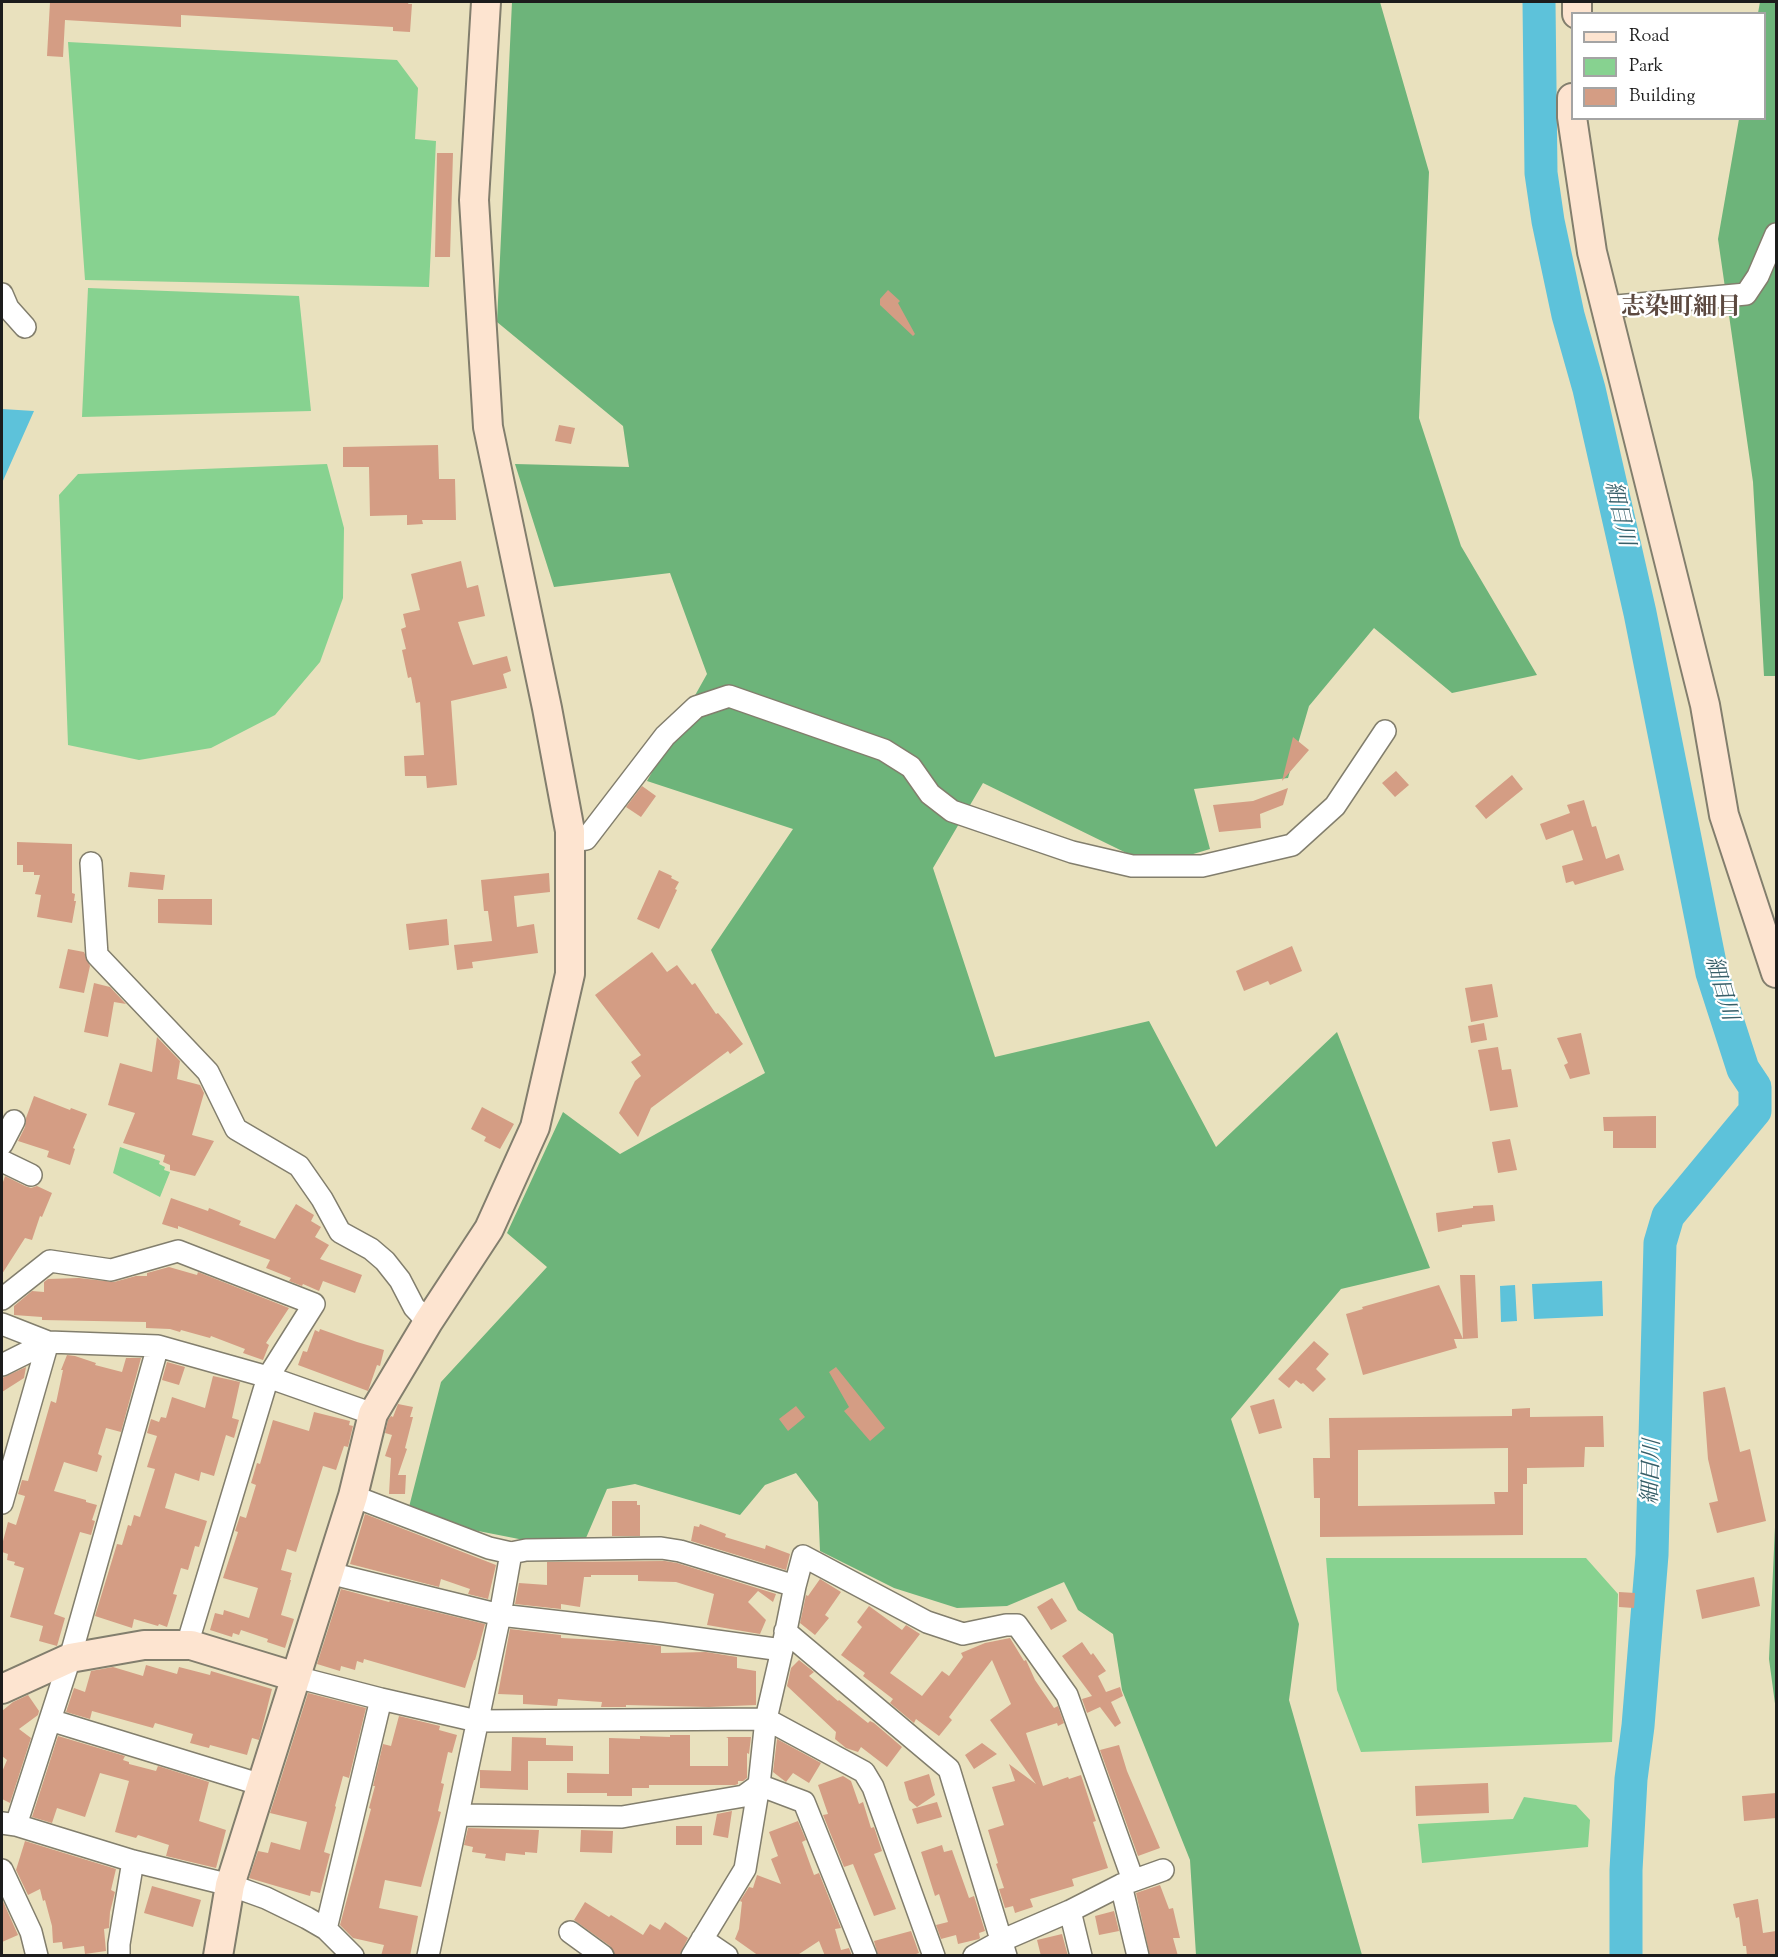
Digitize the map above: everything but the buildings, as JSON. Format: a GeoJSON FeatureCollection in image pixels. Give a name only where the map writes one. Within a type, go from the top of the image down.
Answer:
{"type":"FeatureCollection","features":[{"type":"Feature","properties":{"kind":"street"},"geometry":{"type":"LineString","coordinates":[[218,1956],[230,1886],[353,1496],[374,1414],[428,1322],[489,1229],[535,1127],[570,974],[570,831],[547,708],[488,427],[474,200],[486,2]]}},
{"type":"Feature","properties":{"kind":"street"},"geometry":{"type":"LineString","coordinates":[[1572,120],[1592,252],[1705,705],[1724,815],[1776,973]]}},
{"type":"Feature","properties":{"kind":"street"},"geometry":{"type":"LineString","coordinates":[[1606,307],[1746,294],[1758,276],[1776,234]]}},
{"type":"Feature","properties":{"kind":"street"},"geometry":{"type":"LineString","coordinates":[[2,294],[8,308],[25,327]]}},
{"type":"Feature","properties":{"kind":"street"},"geometry":{"type":"LineString","coordinates":[[570,840],[586,839],[665,736],[696,707],[729,696],[884,750],[911,767],[930,794],[952,811],[1072,852],[1132,866],[1202,866],[1292,845],[1335,806],[1385,731]]}},
{"type":"Feature","properties":{"kind":"street"},"geometry":{"type":"LineString","coordinates":[[91,863],[97,955],[208,1072],[236,1129],[299,1166],[322,1199],[340,1232],[371,1249],[385,1261],[400,1280],[414,1307],[428,1322]]}},
{"type":"Feature","properties":{"kind":"street"},"geometry":{"type":"LineString","coordinates":[[2,1144],[14,1121]]}},
{"type":"Feature","properties":{"kind":"street"},"geometry":{"type":"LineString","coordinates":[[2,1161],[31,1174]]}},
{"type":"Feature","properties":{"kind":"street"},"geometry":{"type":"LineString","coordinates":[[2,1299],[50,1261],[111,1270],[178,1251],[314,1304],[268,1377],[187,1645]]}},
{"type":"Feature","properties":{"kind":"street"},"geometry":{"type":"LineString","coordinates":[[2,1324],[48,1342],[158,1346],[268,1377],[374,1414]]}},
{"type":"Feature","properties":{"kind":"street"},"geometry":{"type":"LineString","coordinates":[[2,1365],[48,1342]]}},
{"type":"Feature","properties":{"kind":"street"},"geometry":{"type":"LineString","coordinates":[[2,1503],[6,1476],[48,1342]]}},
{"type":"Feature","properties":{"kind":"street"},"geometry":{"type":"LineString","coordinates":[[158,1346],[70,1658],[50,1720],[9,1824],[266,1898],[326,1929],[353,1956]]}},
{"type":"Feature","properties":{"kind":"street"},"geometry":{"type":"LineString","coordinates":[[353,1496],[489,1548],[511,1553],[661,1548],[680,1551],[795,1586]]}},
{"type":"Feature","properties":{"kind":"street"},"geometry":{"type":"LineString","coordinates":[[428,1956],[500,1616],[511,1553]]}},
{"type":"Feature","properties":{"kind":"street"},"geometry":{"type":"LineString","coordinates":[[727,1956],[697,1947],[745,1869],[759,1785],[766,1719],[803,1556],[927,1622],[963,1634],[1006,1625],[1017,1625],[1068,1695],[1127,1882],[1138,1956]]}},
{"type":"Feature","properties":{"kind":"street"},"geometry":{"type":"LineString","coordinates":[[329,1573],[500,1616],[658,1633],[784,1641],[950,1769],[1005,1948]]}},
{"type":"Feature","properties":{"kind":"street"},"geometry":{"type":"LineString","coordinates":[[2,1689],[70,1658],[144,1645],[187,1645],[296,1677],[477,1721],[766,1719],[864,1772],[873,1787],[934,1956]]}},
{"type":"Feature","properties":{"kind":"street"},"geometry":{"type":"LineString","coordinates":[[326,1929],[381,1699]]}},
{"type":"Feature","properties":{"kind":"street"},"geometry":{"type":"LineString","coordinates":[[50,1720],[262,1785]]}},
{"type":"Feature","properties":{"kind":"street"},"geometry":{"type":"LineString","coordinates":[[458,1815],[622,1817],[744,1796],[759,1785]]}},
{"type":"Feature","properties":{"kind":"street"},"geometry":{"type":"LineString","coordinates":[[759,1785],[804,1802],[866,1956]]}},
{"type":"Feature","properties":{"kind":"street"},"geometry":{"type":"LineString","coordinates":[[119,1956],[133,1861]]}},
{"type":"Feature","properties":{"kind":"street"},"geometry":{"type":"LineString","coordinates":[[2,1870],[31,1932],[38,1956]]}},
{"type":"Feature","properties":{"kind":"street"},"geometry":{"type":"LineString","coordinates":[[974,1956],[1005,1948],[1127,1882],[1163,1870]]}},
{"type":"Feature","properties":{"kind":"street"},"geometry":{"type":"LineString","coordinates":[[1070,1911],[1081,1956]]}},
{"type":"Feature","properties":{"kind":"street"},"geometry":{"type":"LineString","coordinates":[[570,1932],[603,1956]]}},
{"type":"Feature","properties":{"kind":"green space"},"geometry":{"type":"Polygon","coordinates":[[[512,2],[1380,2],[1429,172],[1419,418],[1461,546],[1537,675],[1452,693],[1374,628],[1309,706],[1288,778],[1194,789],[1210,849],[1153,866],[983,783],[933,868],[995,1057],[1149,1021],[1216,1147],[1337,1032],[1430,1268],[1341,1289],[1231,1419],[1299,1624],[1289,1700],[1362,1955],[1196,1955],[1190,1860],[1122,1690],[1113,1634],[1078,1610],[1064,1582],[1007,1606],[957,1608],[894,1588],[820,1551],[818,1502],[796,1473],[765,1485],[740,1515],[635,1484],[607,1489],[586,1538],[524,1540],[468,1529],[409,1507],[441,1382],[547,1267],[507,1233],[563,1112],[620,1154],[765,1073],[711,950],[793,829],[647,781],[707,674],[670,573],[554,587],[515,464],[629,467],[623,426],[497,322],[512,2]]]}},
{"type":"Feature","properties":{"kind":"green space"},"geometry":{"type":"Polygon","coordinates":[[[1760,2],[1776,2],[1776,676],[1764,676],[1753,482],[1718,239],[1739,120],[1766,120],[1766,12],[1758,12],[1760,2]]]}},
{"type":"Feature","properties":{"kind":"green space"},"geometry":{"type":"Polygon","coordinates":[[[68,42],[397,60],[418,88],[415,139],[436,141],[429,287],[85,280],[68,42]]]}},
{"type":"Feature","properties":{"kind":"green space"},"geometry":{"type":"Polygon","coordinates":[[[88,288],[299,296],[311,411],[82,417],[88,288]]]}},
{"type":"Feature","properties":{"kind":"green space"},"geometry":{"type":"Polygon","coordinates":[[[327,464],[344,528],[343,598],[320,662],[275,715],[211,748],[139,760],[68,745],[59,495],[78,474],[327,464]]]}},
{"type":"Feature","properties":{"kind":"green space"},"geometry":{"type":"Polygon","coordinates":[[[120,1147],[160,1161],[159,1164],[165,1167],[164,1170],[170,1172],[160,1197],[113,1173],[120,1147]]]}},
{"type":"Feature","properties":{"kind":"green space"},"geometry":{"type":"Polygon","coordinates":[[[1776,1505],[1776,1711],[1769,1659],[1776,1505]]]}},
{"type":"Feature","properties":{"kind":"green space"},"geometry":{"type":"Polygon","coordinates":[[[1326,1558],[1586,1558],[1618,1594],[1612,1742],[1361,1752],[1337,1690],[1326,1558]]]}},
{"type":"Feature","properties":{"kind":"green space"},"geometry":{"type":"Polygon","coordinates":[[[1524,1797],[1576,1805],[1590,1820],[1588,1847],[1422,1863],[1418,1824],[1513,1819],[1524,1797]]]}},
{"type":"Feature","properties":{"kind":"water"},"geometry":{"type":"Polygon","coordinates":[[[2,409],[34,411],[2,483],[2,409]]]}},
{"type":"Feature","properties":{"kind":"water"},"geometry":{"type":"Polygon","coordinates":[[[1602,1281],[1603,1316],[1534,1319],[1532,1284],[1602,1281]]]}},
{"type":"Feature","properties":{"kind":"water"},"geometry":{"type":"Polygon","coordinates":[[[1515,1285],[1517,1321],[1501,1322],[1500,1286],[1515,1285]]]}},
{"type":"Feature","properties":{"kind":"waterway","name":"細目川"},"geometry":{"type":"LineString","coordinates":[[1539,2],[1541,173],[1548,221],[1568,315],[1589,389],[1640,613],[1712,973],[1743,1069],[1755,1087],[1755,1111],[1668,1216],[1660,1243],[1652,1555],[1638,1726],[1631,1779],[1626,1870],[1626,1956]]}},
{"type":"Feature","properties":{"kind":"district","name":"志染町細目"},"geometry":{"type":"Point","coordinates":[1681,310]}}]}
